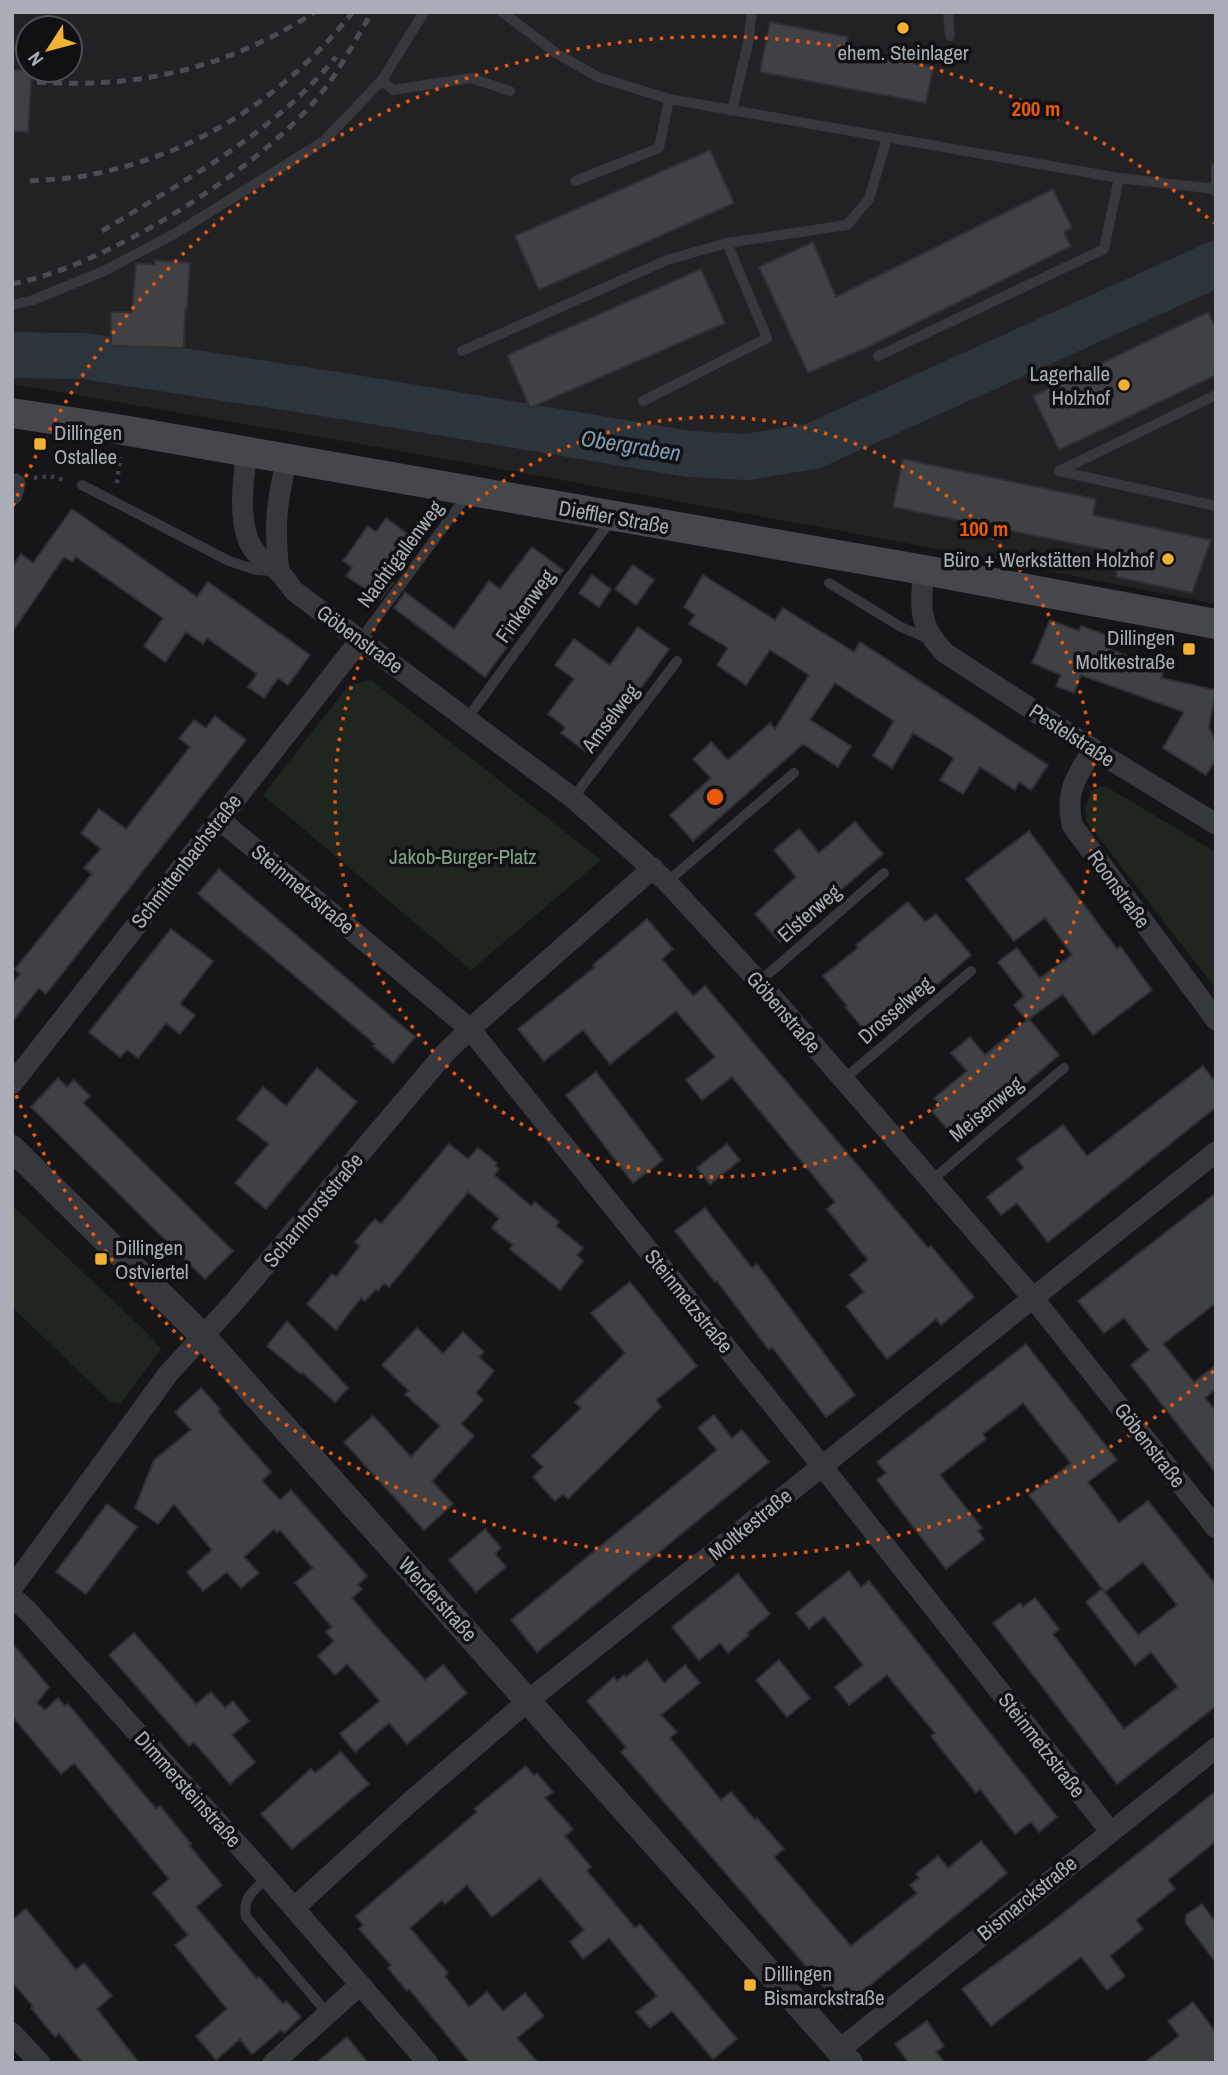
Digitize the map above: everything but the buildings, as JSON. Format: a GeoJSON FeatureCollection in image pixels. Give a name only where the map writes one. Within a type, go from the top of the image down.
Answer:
{"type":"FeatureCollection","features":[{"type":"Feature","properties":{"kind":"main road","name":"Dieffler Straße"},"geometry":{"type":"LineString","coordinates":[[12,413],[924,570],[1216,624]]}},
{"type":"Feature","properties":{"kind":"street","name":"Göbenstraße"},"geometry":{"type":"LineString","coordinates":[[247,452],[243,506],[248,541],[256,554],[279,572],[294,591],[573,798],[660,875],[759,982],[1033,1298],[1216,1528]]}},
{"type":"Feature","properties":{"kind":"street"},"geometry":{"type":"LineString","coordinates":[[279,572],[275,526],[277,497],[287,459]]}},
{"type":"Feature","properties":{"kind":"street"},"geometry":{"type":"LineString","coordinates":[[924,570],[920,602],[924,624],[932,640]]}},
{"type":"Feature","properties":{"kind":"street","name":"Schmittenbachstraße"},"geometry":{"type":"LineString","coordinates":[[12,1084],[361,639]]}},
{"type":"Feature","properties":{"kind":"street","name":"Pestelstraße"},"geometry":{"type":"LineString","coordinates":[[932,640],[946,653],[1093,749],[1216,824]]}},
{"type":"Feature","properties":{"kind":"street","name":"Roonstraße"},"geometry":{"type":"LineString","coordinates":[[1093,749],[1070,786],[1068,807],[1072,825],[1216,1020]]}},
{"type":"Feature","properties":{"kind":"street","name":"Steinmetzstraße"},"geometry":{"type":"LineString","coordinates":[[219,819],[470,1029],[822,1466],[1111,1831]]}},
{"type":"Feature","properties":{"kind":"street","name":"Scharnhorststraße"},"geometry":{"type":"LineString","coordinates":[[12,1588],[168,1374],[236,1300],[436,1064],[470,1029],[660,875]]}},
{"type":"Feature","properties":{"kind":"street","name":"Werderstraße"},"geometry":{"type":"LineString","coordinates":[[12,1148],[202,1335],[844,2056]]}},
{"type":"Feature","properties":{"kind":"street","name":"Moltkestraße"},"geometry":{"type":"LineString","coordinates":[[294,1908],[529,1700],[1216,1152]]}},
{"type":"Feature","properties":{"kind":"street","name":"Dimmersteinstraße"},"geometry":{"type":"LineString","coordinates":[[12,1597],[267,1877],[428,2063]]}},
{"type":"Feature","properties":{"kind":"street","name":"Bismarckstraße"},"geometry":{"type":"LineString","coordinates":[[844,2056],[1111,1831],[1216,1748]]}},
{"type":"Feature","properties":{"kind":"street"},"geometry":{"type":"LineString","coordinates":[[272,2063],[360,1985]]}},
{"type":"Feature","properties":{"kind":"street"},"geometry":{"type":"LineString","coordinates":[[12,2032],[40,2063]]}},
{"type":"Feature","properties":{"kind":"lane"},"geometry":{"type":"LineString","coordinates":[[12,305],[33,300],[104,271],[176,233],[324,141],[382,80],[424,12]]}},
{"type":"Feature","properties":{"kind":"lane"},"geometry":{"type":"LineString","coordinates":[[502,12],[556,53],[598,77],[669,99],[1119,178],[1215,190],[1216,167]]}},
{"type":"Feature","properties":{"kind":"lane"},"geometry":{"type":"LineString","coordinates":[[732,111],[748,43],[752,12]]}},
{"type":"Feature","properties":{"kind":"lane"},"geometry":{"type":"LineString","coordinates":[[948,12],[950,36]]}},
{"type":"Feature","properties":{"kind":"lane"},"geometry":{"type":"LineString","coordinates":[[382,80],[393,90],[471,78],[510,91]]}},
{"type":"Feature","properties":{"kind":"lane"},"geometry":{"type":"LineString","coordinates":[[575,181],[659,148],[669,99]]}},
{"type":"Feature","properties":{"kind":"lane"},"geometry":{"type":"LineString","coordinates":[[462,351],[667,260],[727,243],[847,225],[869,199],[887,138]]}},
{"type":"Feature","properties":{"kind":"lane"},"geometry":{"type":"LineString","coordinates":[[878,356],[1104,249],[1119,178]]}},
{"type":"Feature","properties":{"kind":"lane"},"geometry":{"type":"LineString","coordinates":[[643,401],[767,338],[727,243]]}},
{"type":"Feature","properties":{"kind":"lane"},"geometry":{"type":"LineString","coordinates":[[1216,395],[1059,471],[1216,506]]}},
{"type":"Feature","properties":{"kind":"lane"},"geometry":{"type":"LineString","coordinates":[[82,485],[229,561],[256,570],[279,572]]}},
{"type":"Feature","properties":{"kind":"lane","name":"Nachtigallenweg"},"geometry":{"type":"LineString","coordinates":[[361,639],[470,492]]}},
{"type":"Feature","properties":{"kind":"lane","name":"Finkenweg"},"geometry":{"type":"LineString","coordinates":[[467,719],[614,517]]}},
{"type":"Feature","properties":{"kind":"lane","name":"Pestelstraße"},"geometry":{"type":"LineString","coordinates":[[829,583],[901,627],[932,640]]}},
{"type":"Feature","properties":{"kind":"lane","name":"Amselweg"},"geometry":{"type":"LineString","coordinates":[[573,798],[677,661]]}},
{"type":"Feature","properties":{"kind":"lane"},"geometry":{"type":"LineString","coordinates":[[660,875],[794,773]]}},
{"type":"Feature","properties":{"kind":"lane","name":"Elsterweg"},"geometry":{"type":"LineString","coordinates":[[759,982],[884,873]]}},
{"type":"Feature","properties":{"kind":"lane","name":"Drosselweg"},"geometry":{"type":"LineString","coordinates":[[844,1080],[971,971]]}},
{"type":"Feature","properties":{"kind":"lane","name":"Meisenweg"},"geometry":{"type":"LineString","coordinates":[[932,1180],[1064,1068]]}},
{"type":"Feature","properties":{"kind":"lane"},"geometry":{"type":"LineString","coordinates":[[267,1877],[248,1897],[244,1906],[246,1917],[328,2014]]}},
{"type":"Feature","properties":{"kind":"path"},"geometry":{"type":"LineString","coordinates":[[115,501],[123,430]]}},
{"type":"Feature","properties":{"kind":"path"},"geometry":{"type":"LineString","coordinates":[[14,489],[33,478],[50,476],[82,485]]}},
{"type":"Feature","properties":{"kind":"shaded area"},"geometry":{"type":"Polygon","coordinates":[[[12,12],[1216,12],[1216,604],[880,538],[12,384],[12,12]]]}},
{"type":"Feature","properties":{"kind":"green space","name":"Jakob-Burger-Platz"},"geometry":{"type":"Polygon","coordinates":[[[371,680],[601,860],[471,970],[263,795],[349,685],[371,680]]]}},
{"type":"Feature","properties":{"kind":"green space"},"geometry":{"type":"Polygon","coordinates":[[[1105,786],[1216,852],[1216,989],[1086,821],[1085,808],[1091,791],[1105,786]]]}},
{"type":"Feature","properties":{"kind":"green space"},"geometry":{"type":"Polygon","coordinates":[[[12,1205],[161,1349],[120,1404],[111,1402],[12,1307],[12,1205]]]}},
{"type":"Feature","properties":{"kind":"waterway","name":"Obergraben"},"geometry":{"type":"LineString","coordinates":[[12,355],[84,356],[689,454],[747,457],[813,446],[1216,264]]}},
{"type":"Feature","properties":{"kind":"railway"},"geometry":{"type":"LineString","coordinates":[[84,83],[147,78],[216,61],[249,48],[315,12]]}},
{"type":"Feature","properties":{"kind":"railway"},"geometry":{"type":"LineString","coordinates":[[30,181],[86,176],[133,164],[205,135],[238,116],[299,70],[353,12]]}},
{"type":"Feature","properties":{"kind":"railway"},"geometry":{"type":"LineString","coordinates":[[12,284],[49,274],[90,258],[175,213],[216,186],[287,130],[314,102],[345,58],[372,12]]}},
{"type":"Feature","properties":{"kind":"railway"},"geometry":{"type":"LineString","coordinates":[[102,231],[196,174],[256,132],[285,110],[336,57]]}},
{"type":"Feature","properties":{"kind":"place","name":"ehem. Steinlager"},"geometry":{"type":"Point","coordinates":[903,28]}},
{"type":"Feature","properties":{"kind":"place","name":"Lagerhalle Holzhof"},"geometry":{"type":"Point","coordinates":[1124,385]}},
{"type":"Feature","properties":{"kind":"place","name":"Dillingen Ostallee"},"geometry":{"type":"Point","coordinates":[40,444]}},
{"type":"Feature","properties":{"kind":"place","name":"Büro + Werkstätten Holzhof"},"geometry":{"type":"Point","coordinates":[1168,559]}},
{"type":"Feature","properties":{"kind":"place","name":"Dillingen Moltkestraße"},"geometry":{"type":"Point","coordinates":[1189,649]}},
{"type":"Feature","properties":{"kind":"place","name":"Dillingen Ostviertel"},"geometry":{"type":"Point","coordinates":[101,1259]}},
{"type":"Feature","properties":{"kind":"place","name":"Dillingen Bismarckstraße"},"geometry":{"type":"Point","coordinates":[750,1985]}}]}
